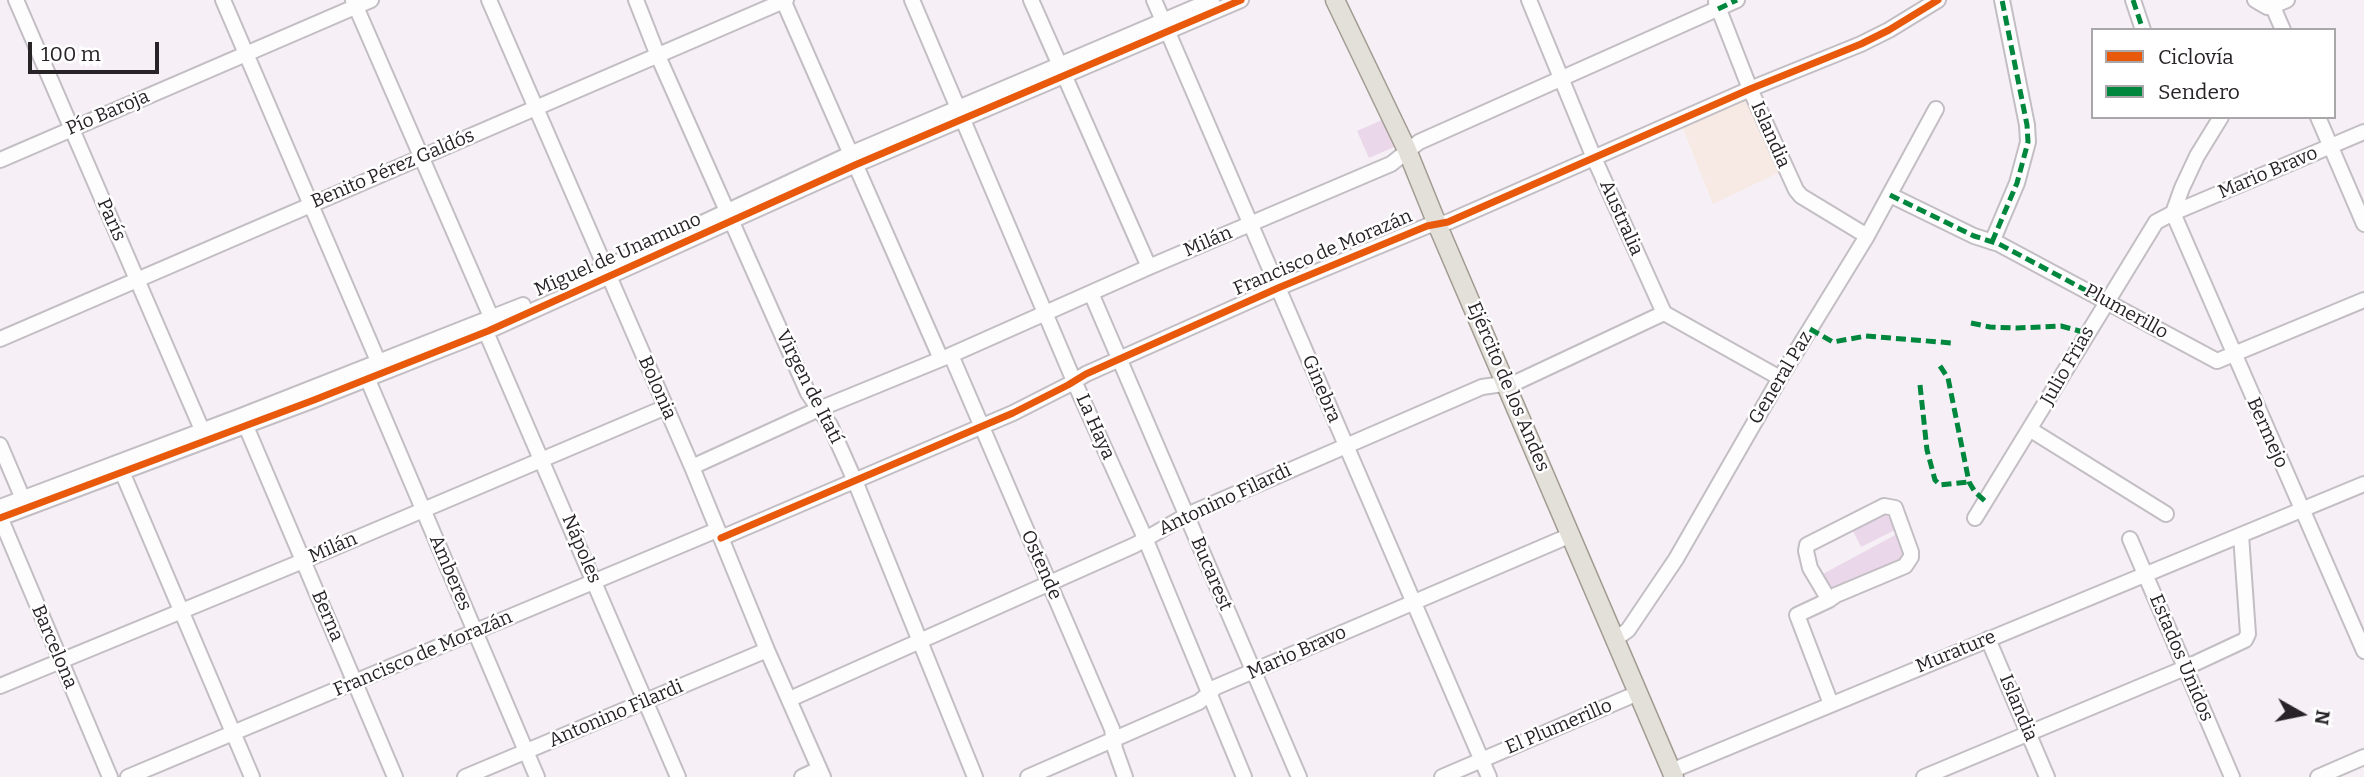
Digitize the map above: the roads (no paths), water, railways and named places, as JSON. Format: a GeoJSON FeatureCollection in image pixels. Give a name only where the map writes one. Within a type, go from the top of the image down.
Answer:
{"type":"FeatureCollection","features":[{"type":"Feature","properties":{"kind":"main road","name":"Ejército de los Andes"},"geometry":{"type":"LineString","coordinates":[[1335,0],[1407,150],[1672,774]]}},
{"type":"Feature","properties":{"kind":"street","name":"París"},"geometry":{"type":"LineString","coordinates":[[16,0],[204,436]]}},
{"type":"Feature","properties":{"kind":"street"},"geometry":{"type":"LineString","coordinates":[[223,0],[380,368]]}},
{"type":"Feature","properties":{"kind":"street","name":"Pío Baroja"},"geometry":{"type":"LineString","coordinates":[[0,160],[246,54],[355,3],[371,0]]}},
{"type":"Feature","properties":{"kind":"street","name":"Bolonia"},"geometry":{"type":"LineString","coordinates":[[489,0],[692,467],[821,773]]}},
{"type":"Feature","properties":{"kind":"street","name":"Virgen de Itatí"},"geometry":{"type":"LineString","coordinates":[[636,0],[658,56],[808,393],[830,425],[855,481],[975,777]]}},
{"type":"Feature","properties":{"kind":"street","name":"Benito Pérez Galdós"},"geometry":{"type":"LineString","coordinates":[[0,339],[784,0]]}},
{"type":"Feature","properties":{"kind":"street","name":"Ostende"},"geometry":{"type":"LineString","coordinates":[[784,0],[853,160],[980,427],[1049,583],[1112,729],[1116,755],[1125,777]]}},
{"type":"Feature","properties":{"kind":"street","name":"La Haya"},"geometry":{"type":"LineString","coordinates":[[912,0],[1074,381],[1145,538],[1244,777]]}},
{"type":"Feature","properties":{"kind":"street"},"geometry":{"type":"LineString","coordinates":[[1031,0],[1149,267]]}},
{"type":"Feature","properties":{"kind":"street","name":"Ginebra"},"geometry":{"type":"LineString","coordinates":[[1154,0],[1489,777]]}},
{"type":"Feature","properties":{"kind":"street","name":"Miguel de Unamuno"},"geometry":{"type":"LineString","coordinates":[[1166,27],[1212,0]]}},
{"type":"Feature","properties":{"kind":"street","name":"Miguel de Unamuno"},"geometry":{"type":"LineString","coordinates":[[0,518],[25,503],[489,325],[853,160],[1166,27],[1241,0]]}},
{"type":"Feature","properties":{"kind":"street","name":"Australia"},"geometry":{"type":"LineString","coordinates":[[1529,0],[1594,158],[1664,313]]}},
{"type":"Feature","properties":{"kind":"street","name":"Milán"},"geometry":{"type":"LineString","coordinates":[[692,467],[819,409],[1047,314],[1149,267],[1391,164],[1419,142],[1561,79],[1716,4],[1737,0]]}},
{"type":"Feature","properties":{"kind":"street","name":"Francisco de Morazán"},"geometry":{"type":"LineString","coordinates":[[128,777],[475,633],[594,580],[855,481],[1013,413],[1119,359],[1278,288],[1437,224],[1448,222],[1750,89],[1870,40],[1938,0]]}},
{"type":"Feature","properties":{"kind":"street"},"geometry":{"type":"LineString","coordinates":[[1992,242],[2017,183],[2028,142],[2002,0]]}},
{"type":"Feature","properties":{"kind":"street"},"geometry":{"type":"LineString","coordinates":[[2133,0],[2142,28]]}},
{"type":"Feature","properties":{"kind":"street"},"geometry":{"type":"LineString","coordinates":[[2255,0],[2267,7],[2277,2],[2280,27]]}},
{"type":"Feature","properties":{"kind":"street","name":"Nápoles"},"geometry":{"type":"LineString","coordinates":[[355,3],[678,777]]}},
{"type":"Feature","properties":{"kind":"street","name":"Islandia"},"geometry":{"type":"LineString","coordinates":[[1716,4],[1750,89],[1796,190],[1801,196],[1867,236]]}},
{"type":"Feature","properties":{"kind":"street","name":"General Paz"},"geometry":{"type":"LineString","coordinates":[[1614,640],[1628,629],[1676,559],[1780,378],[1867,236],[1936,109]]}},
{"type":"Feature","properties":{"kind":"street"},"geometry":{"type":"LineString","coordinates":[[2168,215],[2197,156],[2220,119]]}},
{"type":"Feature","properties":{"kind":"street"},"geometry":{"type":"LineString","coordinates":[[2319,119],[2364,225]]}},
{"type":"Feature","properties":{"kind":"street","name":"Mario Bravo"},"geometry":{"type":"LineString","coordinates":[[2168,215],[2364,132]]}},
{"type":"Feature","properties":{"kind":"street","name":"Plumerillo"},"geometry":{"type":"LineString","coordinates":[[1890,195],[1992,242],[2217,361],[2364,300]]}},
{"type":"Feature","properties":{"kind":"street","name":"Julio Frias"},"geometry":{"type":"LineString","coordinates":[[1975,518],[2156,222],[2168,215]]}},
{"type":"Feature","properties":{"kind":"street","name":"Bermejo"},"geometry":{"type":"LineString","coordinates":[[2168,215],[2234,356],[2364,651]]}},
{"type":"Feature","properties":{"kind":"street","name":"Bucarest"},"geometry":{"type":"LineString","coordinates":[[1091,293],[1299,777]]}},
{"type":"Feature","properties":{"kind":"street"},"geometry":{"type":"LineString","coordinates":[[1664,313],[1780,378]]}},
{"type":"Feature","properties":{"kind":"street","name":"Antonino Filardi"},"geometry":{"type":"LineString","coordinates":[[790,699],[1049,583],[1187,515],[1482,387],[1517,382],[1664,313]]}},
{"type":"Feature","properties":{"kind":"street","name":"Amberes"},"geometry":{"type":"LineString","coordinates":[[365,374],[537,777]]}},
{"type":"Feature","properties":{"kind":"street","name":"Milán"},"geometry":{"type":"LineString","coordinates":[[0,685],[303,561],[666,407]]}},
{"type":"Feature","properties":{"kind":"street","name":"Berna"},"geometry":{"type":"LineString","coordinates":[[244,421],[395,777]]}},
{"type":"Feature","properties":{"kind":"street"},"geometry":{"type":"LineString","coordinates":[[2031,430],[2166,514]]}},
{"type":"Feature","properties":{"kind":"street"},"geometry":{"type":"LineString","coordinates":[[0,444],[25,503]]}},
{"type":"Feature","properties":{"kind":"street"},"geometry":{"type":"LineString","coordinates":[[120,468],[252,777]]}},
{"type":"Feature","properties":{"kind":"street","name":"Murature"},"geometry":{"type":"LineString","coordinates":[[1672,774],[1830,704],[2364,484]]}},
{"type":"Feature","properties":{"kind":"street","name":"Miguel de Unamuno"},"geometry":{"type":"LineString","coordinates":[[0,507],[25,503]]}},
{"type":"Feature","properties":{"kind":"street"},"geometry":{"type":"LineString","coordinates":[[1829,600],[1810,568],[1807,545],[1884,506],[1895,508],[1911,552],[1909,562],[1902,568],[1797,615],[1830,704]]}},
{"type":"Feature","properties":{"kind":"street","name":"Barcelona"},"geometry":{"type":"LineString","coordinates":[[0,518],[110,777]]}},
{"type":"Feature","properties":{"kind":"street","name":"Mario Bravo"},"geometry":{"type":"LineString","coordinates":[[1028,777],[1199,702],[1216,687],[1571,535]]}},
{"type":"Feature","properties":{"kind":"street"},"geometry":{"type":"LineString","coordinates":[[1924,777],[2185,668],[2247,638],[2241,535]]}},
{"type":"Feature","properties":{"kind":"street","name":"Estados Unidos"},"geometry":{"type":"LineString","coordinates":[[2130,539],[2232,777]]}},
{"type":"Feature","properties":{"kind":"street","name":"Islandia"},"geometry":{"type":"LineString","coordinates":[[1988,639],[2047,777]]}},
{"type":"Feature","properties":{"kind":"street","name":"Antonino Filardi"},"geometry":{"type":"LineString","coordinates":[[465,777],[767,650]]}},
{"type":"Feature","properties":{"kind":"street","name":"El Plumerillo"},"geometry":{"type":"LineString","coordinates":[[1442,777],[1638,693]]}},
{"type":"Feature","properties":{"kind":"street"},"geometry":{"type":"LineString","coordinates":[[2318,777],[2364,757]]}},
{"type":"Feature","properties":{"kind":"street"},"geometry":{"type":"LineString","coordinates":[[802,777],[821,773]]}}]}
